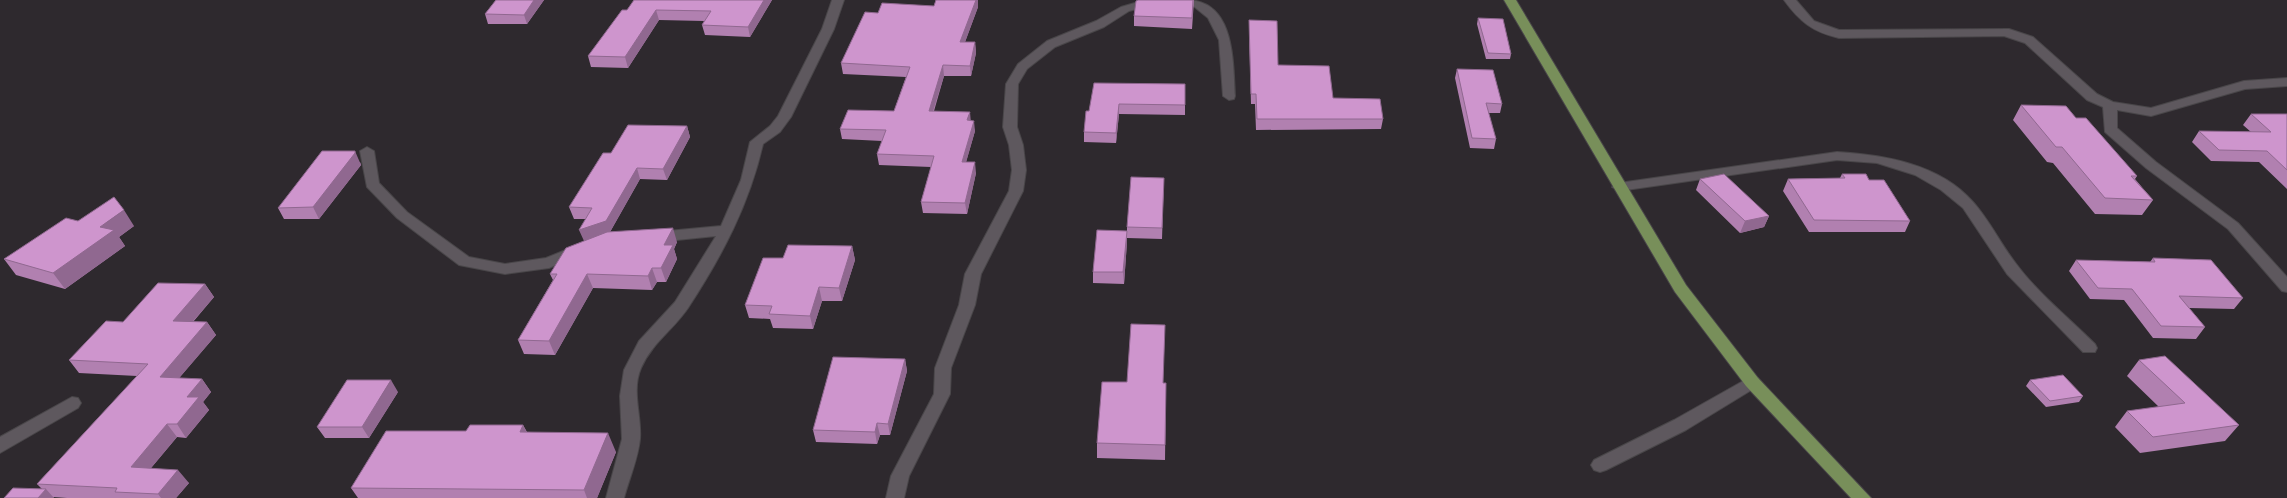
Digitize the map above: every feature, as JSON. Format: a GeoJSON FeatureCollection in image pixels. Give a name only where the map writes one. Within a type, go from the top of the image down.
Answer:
{"type":"FeatureCollection","features":[{"type":"Feature","properties":{"kind":"main road"},"geometry":{"type":"LineString","coordinates":[[1510,0],[1680,288],[1752,382],[1862,498]]}},
{"type":"Feature","properties":{"kind":"street"},"geometry":{"type":"LineString","coordinates":[[614,498],[631,439],[628,396],[632,370],[645,345],[680,306],[727,230],[748,180],[757,142],[775,129],[784,117],[828,28],[838,0]]}},
{"type":"Feature","properties":{"kind":"street"},"geometry":{"type":"LineString","coordinates":[[895,498],[900,476],[942,394],[943,368],[967,305],[973,274],[1016,191],[1020,170],[1016,145],[1010,127],[1012,84],[1022,67],[1051,44],[1100,24],[1126,9],[1158,0]]}},
{"type":"Feature","properties":{"kind":"street"},"geometry":{"type":"LineString","coordinates":[[1192,0],[1213,16],[1225,40],[1229,96]]}},
{"type":"Feature","properties":{"kind":"street"},"geometry":{"type":"LineString","coordinates":[[1790,0],[1805,21],[1820,31],[1839,34],[2005,32],[2029,40],[2092,97],[2110,105],[2151,112],[2244,84],[2287,82]]}},
{"type":"Feature","properties":{"kind":"street"},"geometry":{"type":"LineString","coordinates":[[2110,105],[2110,129],[2151,165],[2234,226],[2287,287]]}},
{"type":"Feature","properties":{"kind":"street"},"geometry":{"type":"LineString","coordinates":[[367,151],[372,184],[402,215],[464,261],[505,268],[531,266],[549,263],[592,245]]}},
{"type":"Feature","properties":{"kind":"street"},"geometry":{"type":"LineString","coordinates":[[1619,187],[1838,156],[1878,159],[1920,172],[1946,187],[1968,205],[2012,270],[2089,348]]}},
{"type":"Feature","properties":{"kind":"street"},"geometry":{"type":"LineString","coordinates":[[640,238],[727,230]]}},
{"type":"Feature","properties":{"kind":"street"},"geometry":{"type":"LineString","coordinates":[[1600,465],[1680,426],[1752,382]]}},
{"type":"Feature","properties":{"kind":"street"},"geometry":{"type":"LineString","coordinates":[[0,446],[72,404]]}},
{"type":"Feature","properties":{"kind":"building"},"geometry":{"type":"Polygon","coordinates":[[[496,0],[534,0],[524,15],[485,14],[496,0]]]}},
{"type":"Feature","properties":{"kind":"building"},"geometry":{"type":"Polygon","coordinates":[[[634,0],[764,0],[748,27],[702,25],[711,11],[656,10],[625,57],[588,56],[622,10],[627,10],[634,0]]]}},
{"type":"Feature","properties":{"kind":"building"},"geometry":{"type":"Polygon","coordinates":[[[936,0],[976,0],[960,42],[975,42],[970,66],[943,65],[929,111],[970,112],[967,120],[974,121],[962,162],[975,162],[965,203],[921,202],[934,156],[877,154],[886,130],[840,129],[848,110],[894,111],[910,67],[841,63],[865,12],[878,13],[882,3],[934,6],[936,0]]]}},
{"type":"Feature","properties":{"kind":"building"},"geometry":{"type":"Polygon","coordinates":[[[1193,0],[1192,18],[1134,16],[1136,1],[1193,0]]]}},
{"type":"Feature","properties":{"kind":"building"},"geometry":{"type":"Polygon","coordinates":[[[1478,18],[1503,19],[1511,54],[1488,53],[1478,18]]]}},
{"type":"Feature","properties":{"kind":"building"},"geometry":{"type":"Polygon","coordinates":[[[1249,20],[1277,21],[1278,65],[1329,66],[1333,98],[1380,99],[1383,119],[1257,119],[1256,94],[1251,94],[1249,20]]]}},
{"type":"Feature","properties":{"kind":"building"},"geometry":{"type":"Polygon","coordinates":[[[1457,69],[1493,70],[1502,104],[1486,103],[1496,139],[1472,138],[1457,69]]]}},
{"type":"Feature","properties":{"kind":"building"},"geometry":{"type":"Polygon","coordinates":[[[1094,83],[1185,84],[1185,105],[1119,104],[1116,133],[1084,132],[1086,111],[1089,111],[1094,83]]]}},
{"type":"Feature","properties":{"kind":"building"},"geometry":{"type":"Polygon","coordinates":[[[2021,105],[2066,106],[2076,118],[2086,118],[2137,176],[2131,176],[2153,200],[2105,198],[2062,147],[2056,147],[2021,105]]]}},
{"type":"Feature","properties":{"kind":"building"},"geometry":{"type":"Polygon","coordinates":[[[2251,114],[2287,114],[2287,170],[2267,151],[2219,150],[2199,131],[2271,132],[2251,114]]]}},
{"type":"Feature","properties":{"kind":"building"},"geometry":{"type":"Polygon","coordinates":[[[628,125],[687,126],[663,169],[637,168],[606,221],[579,230],[592,208],[569,207],[603,153],[611,153],[628,125]]]}},
{"type":"Feature","properties":{"kind":"building"},"geometry":{"type":"Polygon","coordinates":[[[322,151],[355,151],[355,153],[313,207],[278,208],[322,151]]]}},
{"type":"Feature","properties":{"kind":"building"},"geometry":{"type":"Polygon","coordinates":[[[1724,174],[1769,216],[1745,221],[1700,179],[1724,174]]]}},
{"type":"Feature","properties":{"kind":"building"},"geometry":{"type":"Polygon","coordinates":[[[1842,174],[1866,174],[1869,180],[1884,180],[1910,221],[1814,220],[1788,179],[1845,178],[1842,174]]]}},
{"type":"Feature","properties":{"kind":"building"},"geometry":{"type":"Polygon","coordinates":[[[1131,177],[1164,178],[1162,228],[1127,227],[1131,177]]]}},
{"type":"Feature","properties":{"kind":"building"},"geometry":{"type":"Polygon","coordinates":[[[114,197],[124,210],[100,227],[114,230],[53,273],[4,259],[66,218],[78,221],[114,197]]]}},
{"type":"Feature","properties":{"kind":"building"},"geometry":{"type":"Polygon","coordinates":[[[673,228],[664,245],[673,245],[661,268],[652,268],[648,276],[587,274],[549,341],[518,340],[557,274],[550,274],[566,248],[607,232],[673,228]]]}},
{"type":"Feature","properties":{"kind":"building"},"geometry":{"type":"Polygon","coordinates":[[[1097,230],[1127,231],[1123,272],[1093,272],[1097,230]]]}},
{"type":"Feature","properties":{"kind":"building"},"geometry":{"type":"Polygon","coordinates":[[[788,245],[852,246],[839,288],[819,287],[810,316],[769,314],[772,306],[745,305],[763,258],[783,258],[788,245]]]}},
{"type":"Feature","properties":{"kind":"building"},"geometry":{"type":"Polygon","coordinates":[[[2153,258],[2211,260],[2243,298],[2179,296],[2205,327],[2161,326],[2132,289],[2098,288],[2076,260],[2155,262],[2153,258]]]}},
{"type":"Feature","properties":{"kind":"building"},"geometry":{"type":"Polygon","coordinates":[[[158,283],[205,284],[173,321],[207,322],[160,377],[202,379],[187,397],[199,397],[177,424],[167,424],[131,467],[178,470],[158,494],[115,492],[117,488],[37,484],[148,364],[69,360],[106,321],[123,322],[158,283]]]}},
{"type":"Feature","properties":{"kind":"building"},"geometry":{"type":"Polygon","coordinates":[[[1131,324],[1165,325],[1163,383],[1166,383],[1165,445],[1097,443],[1102,382],[1127,382],[1131,324]]]}},
{"type":"Feature","properties":{"kind":"building"},"geometry":{"type":"Polygon","coordinates":[[[2165,356],[2239,425],[2153,437],[2127,411],[2185,403],[2139,360],[2165,356]]]}},
{"type":"Feature","properties":{"kind":"building"},"geometry":{"type":"Polygon","coordinates":[[[833,357],[905,359],[888,424],[877,423],[875,432],[813,430],[833,357]]]}},
{"type":"Feature","properties":{"kind":"building"},"geometry":{"type":"Polygon","coordinates":[[[2063,375],[2083,396],[2050,401],[2030,380],[2063,375]]]}},
{"type":"Feature","properties":{"kind":"building"},"geometry":{"type":"Polygon","coordinates":[[[347,380],[391,380],[362,427],[317,427],[347,380]]]}},
{"type":"Feature","properties":{"kind":"building"},"geometry":{"type":"Polygon","coordinates":[[[470,425],[523,425],[520,432],[608,433],[584,490],[351,488],[386,431],[466,431],[470,425]]]}},
{"type":"Feature","properties":{"kind":"building"},"geometry":{"type":"Polygon","coordinates":[[[13,488],[46,489],[38,498],[4,498],[13,488]]]}}]}
